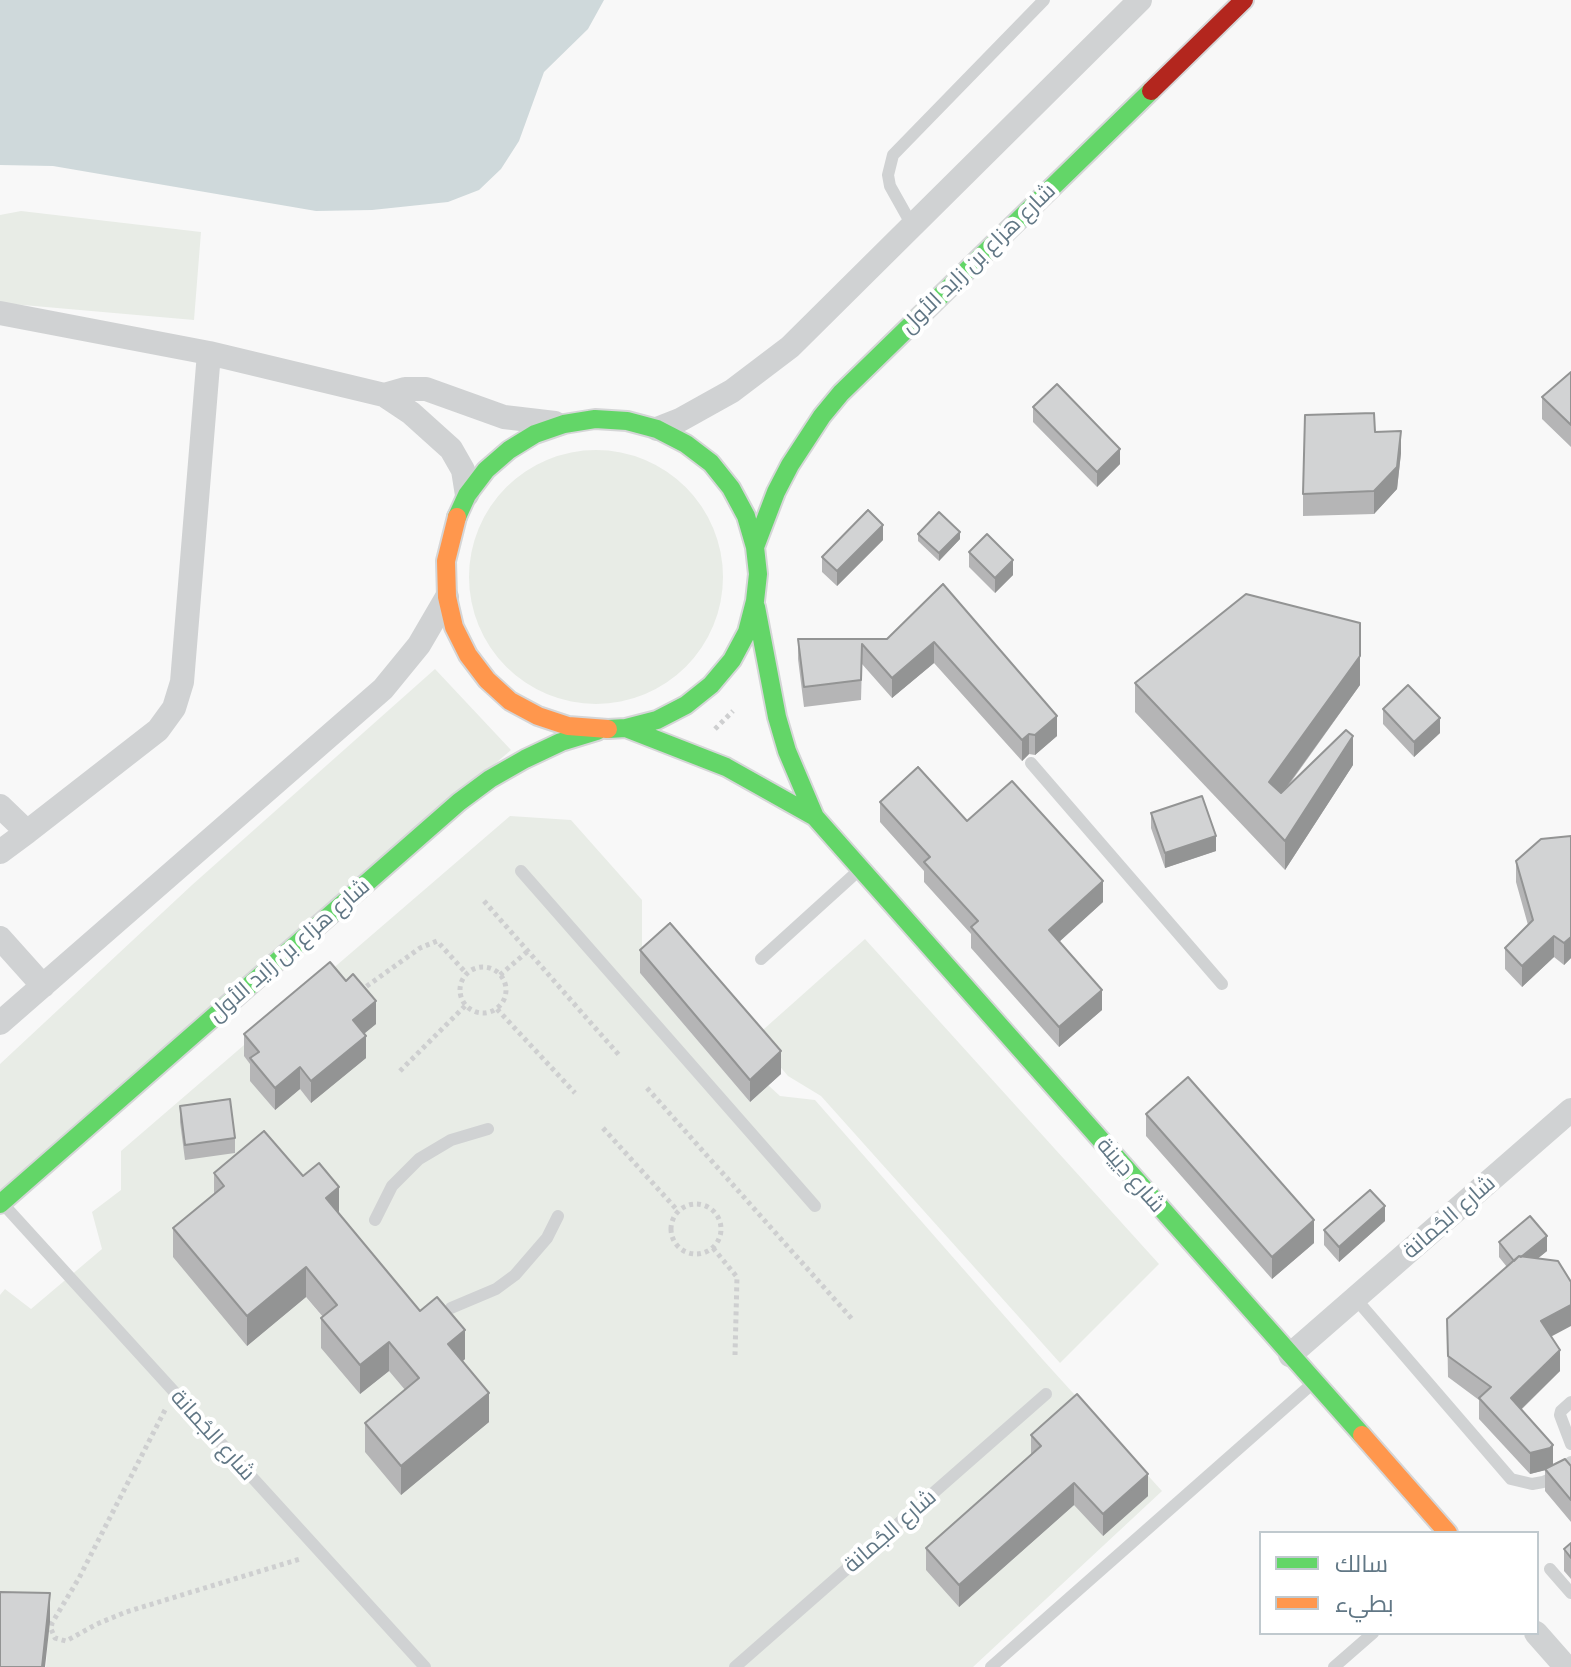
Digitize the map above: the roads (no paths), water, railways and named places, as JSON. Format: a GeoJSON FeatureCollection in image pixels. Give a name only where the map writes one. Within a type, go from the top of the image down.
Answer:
{"type":"FeatureCollection","features":[{"type":"Feature","properties":{"kind":"street"},"geometry":{"type":"LineString","coordinates":[[657,429],[701,409],[762,370],[790,347],[1140,0]]}},
{"type":"Feature","properties":{"kind":"street","name":"شارع هزاع بن زايد الأول"},"geometry":{"type":"LineString","coordinates":[[755,547],[790,465],[841,393],[1244,0]]}},
{"type":"Feature","properties":{"kind":"street"},"geometry":{"type":"LineString","coordinates":[[0,313],[209,353],[384,395],[436,434],[458,459],[467,495]]}},
{"type":"Feature","properties":{"kind":"street"},"geometry":{"type":"LineString","coordinates":[[0,852],[158,730],[174,708],[183,668],[209,353]]}},
{"type":"Feature","properties":{"kind":"street"},"geometry":{"type":"LineString","coordinates":[[384,395],[405,389],[426,389],[485,412],[514,419],[564,424]]}},
{"type":"Feature","properties":{"kind":"street"},"geometry":{"type":"LineString","coordinates":[[436,434],[457,400]]}},
{"type":"Feature","properties":{"kind":"street"},"geometry":{"type":"LineString","coordinates":[[595,419],[627,421],[657,429],[686,444],[711,463],[731,488],[746,516],[755,547],[758,574],[755,601],[747,632],[732,660],[711,685],[686,705],[657,720],[626,728],[599,730],[568,726],[538,716],[510,701],[487,680],[468,655],[454,627],[447,597],[446,561],[453,527],[467,495],[486,470],[509,450],[535,434],[564,424],[595,419]]}},
{"type":"Feature","properties":{"kind":"street"},"geometry":{"type":"LineString","coordinates":[[3,1013],[43,986],[383,689],[419,645],[447,597]]}},
{"type":"Feature","properties":{"kind":"street","name":"شارع دِيينة"},"geometry":{"type":"LineString","coordinates":[[755,601],[768,683],[787,751],[815,817],[1446,1531]]}},
{"type":"Feature","properties":{"kind":"street","name":"شارع دِيينة"},"geometry":{"type":"LineString","coordinates":[[626,728],[695,754],[756,782],[815,817]]}},
{"type":"Feature","properties":{"kind":"street","name":"شارع هزاع بن زايد الأول"},"geometry":{"type":"LineString","coordinates":[[1,1203],[459,802],[525,759],[561,742],[599,730]]}},
{"type":"Feature","properties":{"kind":"street"},"geometry":{"type":"LineString","coordinates":[[0,806],[27,832]]}},
{"type":"Feature","properties":{"kind":"street"},"geometry":{"type":"LineString","coordinates":[[0,938],[43,986]]}},
{"type":"Feature","properties":{"kind":"street","name":"شارع الجُمانة"},"geometry":{"type":"LineString","coordinates":[[1290,1355],[1571,1110]]}},
{"type":"Feature","properties":{"kind":"street"},"geometry":{"type":"LineString","coordinates":[[1538,1635],[1566,1667]]}},
{"type":"Feature","properties":{"kind":"lane"},"geometry":{"type":"LineString","coordinates":[[913,227],[890,186],[888,175],[893,155],[1044,0]]}},
{"type":"Feature","properties":{"kind":"lane"},"geometry":{"type":"LineString","coordinates":[[1031,763],[1222,984]]}},
{"type":"Feature","properties":{"kind":"lane"},"geometry":{"type":"LineString","coordinates":[[761,959],[860,869]]}},
{"type":"Feature","properties":{"kind":"lane"},"geometry":{"type":"LineString","coordinates":[[521,871],[815,1206]]}},
{"type":"Feature","properties":{"kind":"lane"},"geometry":{"type":"LineString","coordinates":[[375,1220],[392,1186],[419,1159],[451,1140],[488,1129]]}},
{"type":"Feature","properties":{"kind":"lane","name":"شارع الجُمانة"},"geometry":{"type":"LineString","coordinates":[[1,1203],[425,1667]]}},
{"type":"Feature","properties":{"kind":"lane"},"geometry":{"type":"LineString","coordinates":[[451,1308],[496,1289],[515,1275],[547,1238],[558,1216]]}},
{"type":"Feature","properties":{"kind":"lane"},"geometry":{"type":"LineString","coordinates":[[1355,1298],[1511,1479],[1532,1484],[1543,1482],[1555,1477],[1571,1462]]}},
{"type":"Feature","properties":{"kind":"lane"},"geometry":{"type":"LineString","coordinates":[[991,1667],[1314,1382]]}},
{"type":"Feature","properties":{"kind":"lane","name":"شارع الجُمانة"},"geometry":{"type":"LineString","coordinates":[[735,1667],[1046,1394]]}},
{"type":"Feature","properties":{"kind":"lane"},"geometry":{"type":"LineString","coordinates":[[1571,1402],[1560,1415],[1571,1444]]}},
{"type":"Feature","properties":{"kind":"lane"},"geometry":{"type":"LineString","coordinates":[[1550,1569],[1571,1593]]}},
{"type":"Feature","properties":{"kind":"lane"},"geometry":{"type":"LineString","coordinates":[[1334,1667],[1371,1635]]}}]}
